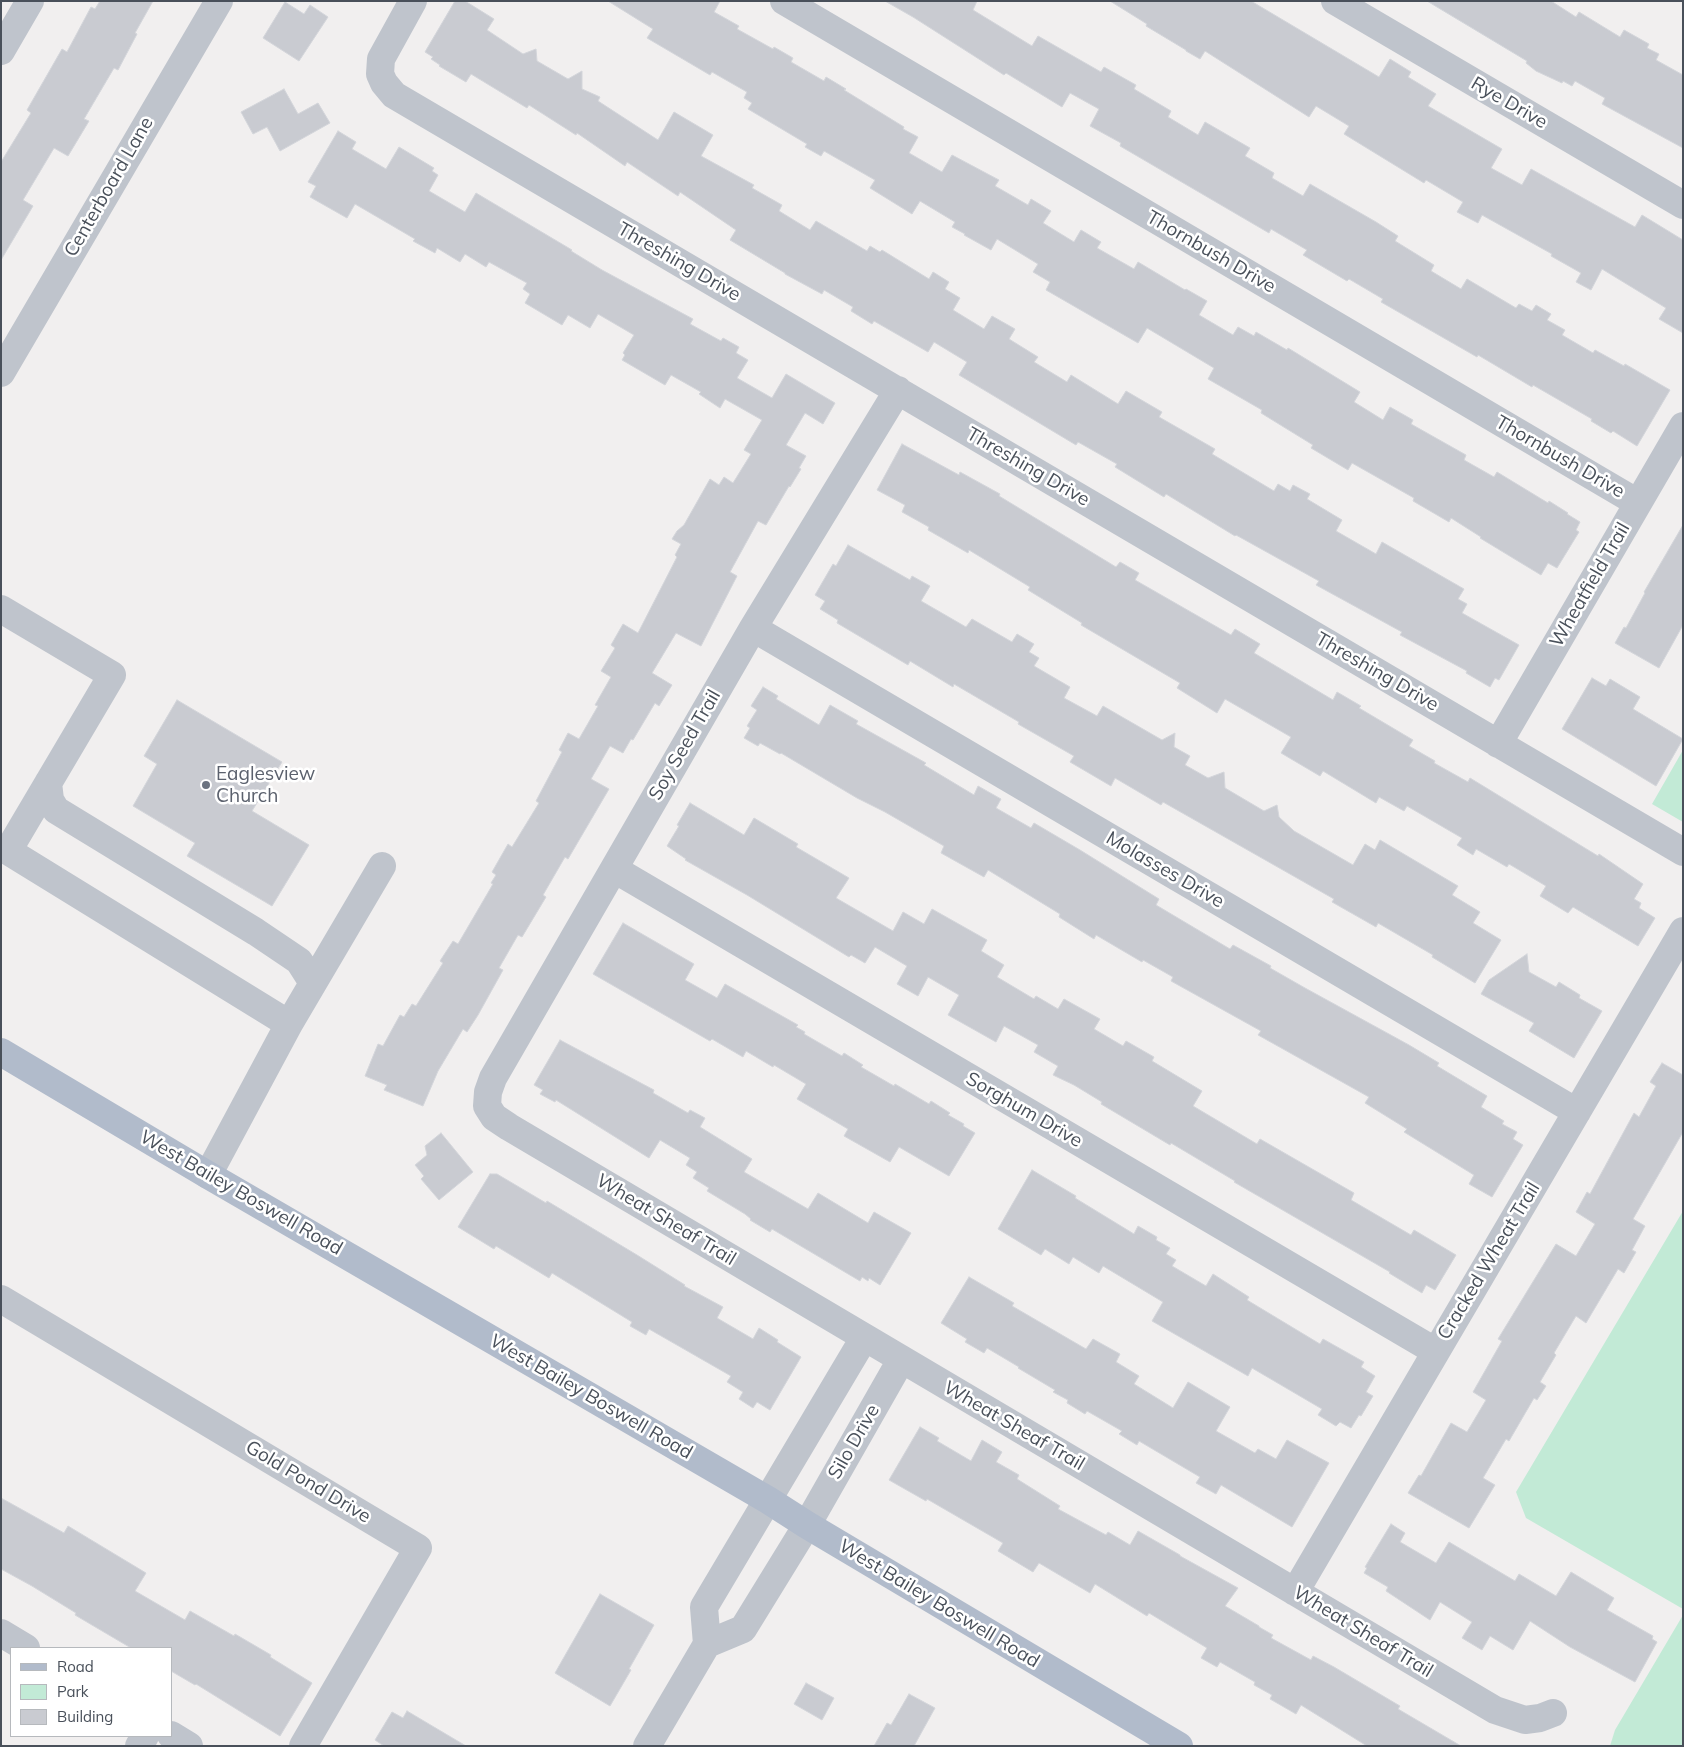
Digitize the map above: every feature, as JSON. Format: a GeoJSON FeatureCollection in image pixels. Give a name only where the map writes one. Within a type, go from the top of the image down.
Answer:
{"type":"FeatureCollection","features":[{"type":"Feature","properties":{"kind":"main road","name":"West Bailey Boswell Road"},"geometry":{"type":"LineString","coordinates":[[1,1052],[208,1175],[768,1500],[1179,1746]]}},
{"type":"Feature","properties":{"kind":"street"},"geometry":{"type":"LineString","coordinates":[[1,51],[30,1]]}},
{"type":"Feature","properties":{"kind":"street","name":"Centerboard Lane"},"geometry":{"type":"LineString","coordinates":[[1,373],[219,1]]}},
{"type":"Feature","properties":{"kind":"street","name":"Threshing Drive"},"geometry":{"type":"LineString","coordinates":[[413,1],[381,59],[380,74],[384,84],[394,95],[1683,852]]}},
{"type":"Feature","properties":{"kind":"street","name":"Thornbush Drive"},"geometry":{"type":"LineString","coordinates":[[784,1],[1638,503]]}},
{"type":"Feature","properties":{"kind":"street","name":"Rye Drive"},"geometry":{"type":"LineString","coordinates":[[1334,1],[1683,205]]}},
{"type":"Feature","properties":{"kind":"street","name":"Soy Seed Trail"},"geometry":{"type":"LineString","coordinates":[[487,1106],[488,1092],[494,1078],[752,628],[898,390]]}},
{"type":"Feature","properties":{"kind":"street","name":"Wheatfield Trail"},"geometry":{"type":"LineString","coordinates":[[1498,744],[1683,426]]}},
{"type":"Feature","properties":{"kind":"street"},"geometry":{"type":"LineString","coordinates":[[1,609],[112,675],[8,851],[289,1024]]}},
{"type":"Feature","properties":{"kind":"street","name":"Molasses Drive"},"geometry":{"type":"LineString","coordinates":[[752,628],[1577,1112]]}},
{"type":"Feature","properties":{"kind":"street"},"geometry":{"type":"LineString","coordinates":[[48,783],[50,800],[56,810],[248,927],[292,956],[299,961],[313,983]]}},
{"type":"Feature","properties":{"kind":"street"},"geometry":{"type":"LineString","coordinates":[[208,1175],[289,1024],[382,866]]}},
{"type":"Feature","properties":{"kind":"street","name":"Sorghum Drive"},"geometry":{"type":"LineString","coordinates":[[614,869],[1435,1351]]}},
{"type":"Feature","properties":{"kind":"street","name":"Cracked Wheat Trail"},"geometry":{"type":"LineString","coordinates":[[1295,1592],[1683,931]]}},
{"type":"Feature","properties":{"kind":"street","name":"Wheat Sheaf Trail"},"geometry":{"type":"LineString","coordinates":[[487,1106],[494,1117],[509,1127],[1495,1710],[1525,1720],[1540,1718],[1552,1713]]}},
{"type":"Feature","properties":{"kind":"street","name":"Gold Pond Drive"},"geometry":{"type":"LineString","coordinates":[[1,1299],[418,1548],[303,1746]]}},
{"type":"Feature","properties":{"kind":"street"},"geometry":{"type":"LineString","coordinates":[[647,1746],[707,1644],[704,1607],[864,1338]]}},
{"type":"Feature","properties":{"kind":"street","name":"Silo Drive"},"geometry":{"type":"LineString","coordinates":[[707,1644],[744,1629],[807,1525],[901,1360]]}},
{"type":"Feature","properties":{"kind":"street"},"geometry":{"type":"LineString","coordinates":[[1,1633],[24,1647]]}},
{"type":"Feature","properties":{"kind":"street"},"geometry":{"type":"LineString","coordinates":[[172,1736],[189,1746]]}},
{"type":"Feature","properties":{"kind":"green space"},"geometry":{"type":"Polygon","coordinates":[[[1683,750],[1683,822],[1652,804],[1683,750]]]}},
{"type":"Feature","properties":{"kind":"green space"},"geometry":{"type":"Polygon","coordinates":[[[1683,1211],[1683,1609],[1526,1518],[1516,1492],[1683,1211]]]}},
{"type":"Feature","properties":{"kind":"green space"},"geometry":{"type":"Polygon","coordinates":[[[1683,1615],[1683,1746],[1610,1746],[1615,1730],[1683,1615]]]}},
{"type":"Feature","properties":{"kind":"building"},"geometry":{"type":"Polygon","coordinates":[[[100,1],[153,1],[135,33],[137,34],[118,70],[114,68],[84,119],[89,121],[68,156],[54,148],[23,200],[33,206],[1,260],[1,162],[31,113],[27,110],[62,49],[67,52],[91,7],[95,9],[100,1]]]}},
{"type":"Feature","properties":{"kind":"building"},"geometry":{"type":"Polygon","coordinates":[[[455,1],[465,1],[494,19],[487,30],[523,54],[536,49],[537,61],[568,79],[582,71],[582,89],[600,97],[598,101],[658,140],[674,112],[713,135],[701,156],[754,185],[752,188],[782,205],[779,211],[810,230],[816,221],[867,251],[870,246],[880,252],[882,250],[929,279],[933,272],[949,282],[945,289],[960,298],[953,310],[984,329],[992,316],[1015,329],[1009,339],[1038,357],[1034,362],[1067,382],[1071,375],[1118,404],[1126,391],[1162,412],[1159,417],[1215,449],[1212,454],[1274,491],[1278,484],[1290,491],[1293,485],[1310,494],[1307,499],[1342,520],[1336,531],[1376,554],[1382,542],[1464,589],[1458,599],[1467,604],[1462,613],[1519,645],[1499,680],[1495,678],[1490,687],[1466,673],[1467,671],[1400,635],[1402,632],[1316,585],[1319,581],[1235,536],[1166,494],[1164,497],[1115,467],[1117,464],[1078,442],[1076,445],[959,375],[967,362],[934,342],[928,352],[874,321],[872,324],[851,311],[853,307],[824,290],[822,294],[785,274],[730,240],[736,230],[680,192],[678,196],[627,162],[625,166],[577,133],[576,135],[529,105],[527,108],[471,74],[466,82],[439,66],[431,59],[433,57],[425,52],[455,1]]]}},
{"type":"Feature","properties":{"kind":"building"},"geometry":{"type":"Polygon","coordinates":[[[608,1],[720,1],[714,12],[739,26],[737,29],[793,58],[791,62],[824,81],[826,77],[918,137],[909,153],[942,172],[952,155],[999,180],[995,186],[1028,205],[1031,199],[1051,211],[1043,223],[1074,242],[1081,230],[1101,242],[1097,248],[1134,269],[1138,262],[1207,301],[1199,315],[1233,335],[1238,327],[1254,336],[1256,332],[1287,350],[1288,348],[1360,392],[1354,402],[1383,420],[1390,407],[1413,420],[1411,424],[1466,455],[1464,460],[1494,477],[1497,472],[1568,513],[1580,522],[1576,530],[1579,532],[1557,568],[1548,563],[1541,575],[1451,518],[1449,522],[1413,501],[1414,498],[1352,463],[1348,470],[1311,448],[1313,445],[1261,413],[1262,410],[1208,379],[1214,368],[1147,328],[1138,343],[1046,290],[1050,282],[1033,272],[1038,264],[997,239],[991,250],[952,227],[955,222],[920,201],[912,214],[870,188],[875,180],[824,151],[821,156],[805,147],[807,144],[748,109],[752,103],[744,98],[747,92],[712,72],[710,75],[647,38],[653,29],[608,1]]]}},
{"type":"Feature","properties":{"kind":"building"},"geometry":{"type":"Polygon","coordinates":[[[885,1],[977,1],[973,10],[1032,46],[1038,36],[1101,72],[1104,67],[1136,85],[1134,89],[1171,111],[1168,117],[1198,135],[1205,122],[1250,148],[1245,156],[1274,173],[1272,178],[1303,196],[1310,184],[1376,222],[1398,236],[1395,241],[1434,265],[1431,271],[1461,289],[1467,279],[1516,308],[1519,304],[1532,311],[1536,305],[1551,314],[1547,320],[1565,330],[1562,335],[1593,353],[1595,350],[1624,366],[1625,364],[1670,390],[1637,446],[1613,431],[1611,433],[1591,421],[1592,419],[1533,385],[1532,387],[1478,355],[1477,357],[1381,302],[1383,299],[1349,279],[1347,281],[1303,255],[1307,250],[1271,229],[1269,233],[1120,146],[1121,143],[1090,126],[1099,109],[1070,93],[1062,107],[1006,73],[1004,75],[885,1]]]}},
{"type":"Feature","properties":{"kind":"building"},"geometry":{"type":"Polygon","coordinates":[[[1110,1],[1251,1],[1379,77],[1390,59],[1411,72],[1408,77],[1436,94],[1428,106],[1502,149],[1491,168],[1522,185],[1531,169],[1635,227],[1642,215],[1683,240],[1683,333],[1659,319],[1666,308],[1602,269],[1591,290],[1576,282],[1581,273],[1551,256],[1552,254],[1482,215],[1478,223],[1457,212],[1463,202],[1426,180],[1424,183],[1344,134],[1349,126],[1316,106],[1309,117],[1205,51],[1200,59],[1186,51],[1110,1]]]}},
{"type":"Feature","properties":{"kind":"building"},"geometry":{"type":"Polygon","coordinates":[[[1427,1],[1551,1],[1576,17],[1579,12],[1620,37],[1624,30],[1649,44],[1647,48],[1659,54],[1656,60],[1683,75],[1683,148],[1602,104],[1605,98],[1575,81],[1572,86],[1536,71],[1526,63],[1527,61],[1427,1]]]}},
{"type":"Feature","properties":{"kind":"building"},"geometry":{"type":"Polygon","coordinates":[[[285,2],[304,14],[310,5],[328,17],[299,61],[263,38],[285,2]]]}},
{"type":"Feature","properties":{"kind":"building"},"geometry":{"type":"Polygon","coordinates":[[[284,89],[298,114],[318,103],[330,123],[280,151],[267,127],[253,134],[241,112],[284,89]]]}},
{"type":"Feature","properties":{"kind":"building"},"geometry":{"type":"Polygon","coordinates":[[[338,131],[356,142],[352,149],[386,169],[399,147],[434,168],[432,171],[438,175],[429,191],[465,212],[476,193],[602,270],[693,319],[690,324],[721,341],[723,338],[739,347],[736,353],[748,360],[737,378],[772,398],[786,374],[835,403],[823,424],[805,413],[786,445],[806,456],[799,468],[801,469],[766,525],[758,521],[730,572],[737,576],[701,646],[676,633],[652,673],[672,685],[659,706],[655,703],[623,753],[610,746],[591,779],[609,789],[568,859],[565,857],[543,895],[546,897],[522,937],[518,935],[499,968],[503,970],[478,1015],[467,1032],[463,1029],[438,1071],[423,1106],[384,1090],[387,1085],[365,1076],[378,1044],[383,1046],[400,1015],[404,1017],[412,1004],[416,1006],[443,963],[440,961],[453,941],[458,944],[493,884],[491,883],[496,875],[492,872],[508,844],[512,847],[539,803],[536,801],[562,752],[559,750],[568,733],[579,739],[598,706],[595,705],[611,677],[601,671],[615,648],[611,645],[623,624],[638,633],[677,557],[675,555],[681,544],[672,539],[684,525],[710,479],[719,485],[724,477],[733,483],[751,454],[744,450],[762,420],[725,399],[720,408],[699,394],[701,392],[671,375],[665,385],[622,360],[625,355],[623,353],[634,335],[598,314],[590,328],[568,315],[562,325],[525,303],[530,294],[523,289],[527,283],[489,262],[486,267],[465,254],[460,262],[437,248],[435,253],[355,204],[347,218],[310,197],[316,186],[308,182],[338,131]]]}},
{"type":"Feature","properties":{"kind":"building"},"geometry":{"type":"Polygon","coordinates":[[[902,444],[959,475],[960,472],[1000,494],[999,496],[1116,567],[1120,562],[1139,573],[1135,580],[1231,635],[1235,629],[1260,644],[1254,653],[1333,700],[1337,692],[1361,706],[1359,708],[1413,740],[1409,746],[1435,761],[1434,763],[1468,782],[1470,778],[1598,856],[1599,854],[1643,884],[1634,899],[1641,903],[1639,908],[1655,918],[1638,946],[1573,907],[1568,913],[1540,896],[1546,886],[1509,864],[1507,867],[1476,849],[1473,855],[1457,845],[1462,838],[1407,806],[1404,811],[1379,797],[1376,803],[1323,771],[1320,776],[1281,753],[1291,737],[1225,699],[1217,713],[1177,688],[1180,683],[1081,625],[1082,623],[1028,590],[1030,587],[969,550],[968,553],[928,530],[929,527],[902,512],[905,505],[877,490],[902,444]]]}},
{"type":"Feature","properties":{"kind":"building"},"geometry":{"type":"Polygon","coordinates":[[[1683,525],[1683,625],[1659,668],[1615,643],[1624,627],[1626,628],[1644,592],[1683,525]]]}},
{"type":"Feature","properties":{"kind":"building"},"geometry":{"type":"Polygon","coordinates":[[[848,545],[910,580],[912,576],[930,586],[921,601],[966,627],[972,619],[1012,642],[1017,634],[1034,644],[1029,652],[1039,658],[1034,666],[1070,687],[1064,698],[1097,716],[1103,706],[1162,740],[1175,733],[1174,747],[1190,756],[1185,765],[1208,778],[1224,772],[1225,788],[1264,811],[1277,805],[1279,817],[1294,831],[1353,865],[1365,844],[1375,850],[1380,840],[1458,886],[1452,895],[1480,912],[1473,923],[1501,940],[1475,983],[1432,957],[1433,955],[1378,923],[1376,927],[1332,902],[1334,899],[1163,802],[1161,805],[1115,778],[1111,786],[1070,762],[1074,756],[1018,724],[1019,722],[954,684],[953,687],[910,661],[908,665],[837,623],[838,620],[820,609],[825,601],[815,595],[833,564],[836,566],[848,545]]]}},
{"type":"Feature","properties":{"kind":"building"},"geometry":{"type":"Polygon","coordinates":[[[1592,678],[1606,686],[1610,679],[1640,697],[1633,709],[1683,739],[1656,786],[1562,729],[1592,678]]]}},
{"type":"Feature","properties":{"kind":"building"},"geometry":{"type":"Polygon","coordinates":[[[763,687],[778,696],[776,699],[819,725],[830,705],[858,721],[856,724],[926,763],[924,765],[974,795],[978,786],[1001,799],[996,808],[1031,828],[1034,823],[1159,899],[1156,905],[1230,949],[1233,945],[1305,988],[1409,1045],[1439,1063],[1437,1066],[1487,1096],[1481,1107],[1504,1121],[1502,1124],[1517,1132],[1513,1139],[1523,1145],[1492,1197],[1469,1184],[1474,1175],[1404,1132],[1407,1129],[1365,1103],[1369,1097],[1258,1035],[1261,1031],[1171,981],[1173,977],[1143,960],[1142,962],[1096,935],[1094,939],[1059,917],[1060,914],[988,870],[984,877],[941,853],[944,846],[781,753],[760,743],[758,746],[744,738],[750,728],[747,726],[757,710],[751,706],[763,687]]]}},
{"type":"Feature","properties":{"kind":"building","name":"Eaglesview Church"},"geometry":{"type":"Polygon","coordinates":[[[177,700],[282,762],[252,811],[309,845],[272,906],[187,856],[195,843],[133,806],[157,764],[144,756],[177,700]]]}},
{"type":"Feature","properties":{"kind":"building"},"geometry":{"type":"Polygon","coordinates":[[[690,803],[744,835],[754,818],[798,844],[796,847],[849,878],[836,898],[893,931],[903,912],[924,924],[932,909],[987,940],[981,951],[1004,965],[997,977],[1034,999],[1036,996],[1058,1009],[1064,999],[1100,1019],[1094,1029],[1123,1046],[1126,1041],[1154,1057],[1152,1061],[1202,1091],[1193,1106],[1257,1144],[1260,1139],[1354,1193],[1351,1200],[1411,1235],[1414,1230],[1456,1255],[1435,1290],[1426,1285],[1422,1293],[1390,1272],[1234,1182],[1171,1143],[1170,1145],[1101,1104],[1102,1102],[1074,1085],[1053,1075],[1058,1066],[1034,1052],[1038,1045],[1004,1026],[996,1042],[948,1015],[959,995],[928,977],[918,996],[897,984],[907,966],[875,947],[865,963],[851,955],[849,957],[685,860],[667,846],[690,803]]]}},
{"type":"Feature","properties":{"kind":"building"},"geometry":{"type":"Polygon","coordinates":[[[623,923],[694,964],[685,980],[717,998],[725,984],[798,1025],[796,1027],[805,1032],[804,1034],[842,1056],[844,1053],[863,1065],[861,1067],[894,1086],[895,1084],[929,1104],[931,1101],[950,1113],[948,1115],[975,1133],[949,1176],[899,1147],[890,1162],[844,1136],[848,1129],[797,1099],[806,1084],[746,1051],[743,1057],[712,1039],[710,1041],[593,974],[623,923]]]}},
{"type":"Feature","properties":{"kind":"building"},"geometry":{"type":"Polygon","coordinates":[[[1527,954],[1529,972],[1556,987],[1559,982],[1580,995],[1579,998],[1602,1011],[1574,1058],[1529,1031],[1534,1023],[1481,994],[1489,980],[1527,954]]]}},
{"type":"Feature","properties":{"kind":"building"},"geometry":{"type":"Polygon","coordinates":[[[560,1040],[654,1090],[653,1093],[688,1113],[690,1110],[705,1118],[700,1127],[752,1159],[744,1172],[808,1209],[818,1193],[868,1223],[874,1212],[911,1233],[880,1285],[869,1278],[868,1281],[862,1277],[860,1281],[772,1229],[770,1232],[750,1220],[745,1214],[707,1191],[709,1188],[693,1178],[697,1172],[686,1165],[690,1158],[660,1140],[649,1158],[556,1100],[555,1102],[540,1094],[543,1090],[534,1085],[560,1040]]]}},
{"type":"Feature","properties":{"kind":"building"},"geometry":{"type":"Polygon","coordinates":[[[1662,1063],[1683,1075],[1683,1132],[1633,1219],[1645,1226],[1632,1250],[1636,1252],[1624,1273],[1618,1269],[1586,1323],[1576,1316],[1554,1353],[1556,1355],[1540,1382],[1546,1386],[1537,1400],[1534,1398],[1509,1441],[1506,1439],[1483,1478],[1495,1485],[1469,1528],[1408,1493],[1419,1475],[1421,1476],[1451,1423],[1467,1432],[1486,1400],[1473,1392],[1502,1341],[1498,1339],[1556,1244],[1576,1256],[1595,1224],[1576,1212],[1587,1192],[1590,1194],[1634,1113],[1639,1117],[1656,1086],[1650,1082],[1662,1063]]]}},
{"type":"Feature","properties":{"kind":"building"},"geometry":{"type":"Polygon","coordinates":[[[441,1133],[473,1172],[439,1200],[421,1179],[424,1176],[415,1165],[427,1155],[425,1146],[441,1133]]]}},
{"type":"Feature","properties":{"kind":"building"},"geometry":{"type":"Polygon","coordinates":[[[1032,1170],[1134,1234],[1138,1226],[1157,1237],[1156,1240],[1170,1248],[1166,1254],[1176,1260],[1172,1266],[1206,1286],[1213,1274],[1249,1297],[1247,1300],[1320,1344],[1323,1339],[1364,1362],[1361,1367],[1375,1376],[1366,1392],[1373,1396],[1361,1416],[1359,1415],[1351,1428],[1340,1422],[1336,1426],[1318,1415],[1322,1409],[1252,1368],[1248,1376],[1152,1321],[1163,1302],[1103,1266],[1099,1273],[1073,1257],[1069,1264],[1045,1249],[1041,1255],[998,1229],[1032,1170]]]}},
{"type":"Feature","properties":{"kind":"building"},"geometry":{"type":"Polygon","coordinates":[[[490,1174],[497,1174],[546,1203],[547,1201],[637,1255],[684,1286],[723,1307],[717,1318],[753,1339],[759,1328],[801,1357],[770,1410],[757,1402],[753,1408],[739,1399],[743,1392],[727,1382],[731,1376],[649,1329],[646,1335],[630,1326],[632,1322],[552,1273],[549,1278],[496,1246],[494,1249],[458,1227],[490,1174]]]}},
{"type":"Feature","properties":{"kind":"building"},"geometry":{"type":"Polygon","coordinates":[[[969,1277],[1014,1303],[1012,1306],[1086,1349],[1093,1339],[1120,1354],[1116,1362],[1139,1376],[1134,1384],[1173,1408],[1188,1382],[1230,1407],[1216,1431],[1255,1453],[1258,1449],[1276,1459],[1287,1440],[1329,1463],[1292,1527],[1221,1485],[1216,1494],[1196,1483],[1200,1477],[1139,1441],[1137,1445],[1119,1434],[1122,1431],[1087,1411],[1085,1414],[1067,1403],[1068,1400],[1053,1392],[1055,1390],[987,1348],[984,1353],[965,1342],[967,1339],[941,1323],[969,1277]]]}},
{"type":"Feature","properties":{"kind":"building"},"geometry":{"type":"Polygon","coordinates":[[[920,1427],[939,1438],[937,1441],[971,1461],[982,1440],[1002,1452],[996,1462],[1019,1475],[1017,1479],[1060,1506],[1058,1509],[1106,1535],[1108,1532],[1130,1545],[1138,1531],[1238,1588],[1225,1606],[1273,1635],[1271,1638],[1311,1660],[1313,1656],[1334,1667],[1400,1706],[1398,1709],[1461,1746],[1367,1746],[1301,1705],[1296,1714],[1270,1699],[1272,1695],[1254,1685],[1255,1682],[1220,1662],[1217,1667],[1201,1658],[1207,1648],[1149,1613],[1147,1616],[1095,1584],[1090,1593],[1039,1563],[1033,1572],[998,1551],[1003,1543],[927,1499],[926,1501],[889,1480],[920,1427]]]}},
{"type":"Feature","properties":{"kind":"building"},"geometry":{"type":"Polygon","coordinates":[[[1,1498],[64,1533],[68,1526],[146,1573],[135,1591],[185,1620],[190,1611],[234,1636],[235,1634],[271,1655],[270,1657],[312,1683],[280,1736],[196,1684],[172,1672],[172,1647],[129,1647],[75,1615],[76,1613],[32,1586],[1,1569],[1,1498]]]}},
{"type":"Feature","properties":{"kind":"building"},"geometry":{"type":"Polygon","coordinates":[[[1391,1524],[1405,1533],[1400,1542],[1436,1563],[1449,1542],[1515,1581],[1519,1574],[1556,1596],[1571,1572],[1614,1598],[1607,1610],[1653,1636],[1652,1639],[1657,1642],[1635,1682],[1570,1647],[1530,1621],[1513,1650],[1490,1636],[1482,1650],[1462,1638],[1472,1622],[1440,1602],[1430,1620],[1386,1591],[1388,1587],[1364,1573],[1367,1568],[1365,1567],[1391,1524]]]}},
{"type":"Feature","properties":{"kind":"building"},"geometry":{"type":"Polygon","coordinates":[[[600,1594],[654,1625],[610,1706],[555,1673],[600,1594]]]}},
{"type":"Feature","properties":{"kind":"building"},"geometry":{"type":"Polygon","coordinates":[[[806,1683],[834,1698],[822,1720],[794,1704],[806,1683]]]}},
{"type":"Feature","properties":{"kind":"building"},"geometry":{"type":"Polygon","coordinates":[[[909,1694],[935,1708],[914,1746],[874,1746],[887,1723],[891,1725],[909,1694]]]}},
{"type":"Feature","properties":{"kind":"building"},"geometry":{"type":"Polygon","coordinates":[[[407,1711],[466,1746],[384,1746],[375,1740],[392,1712],[403,1718],[407,1711]]]}},
{"type":"Feature","properties":{"kind":"place","name":"Eaglesview Church"},"geometry":{"type":"Point","coordinates":[206,785]}}]}
